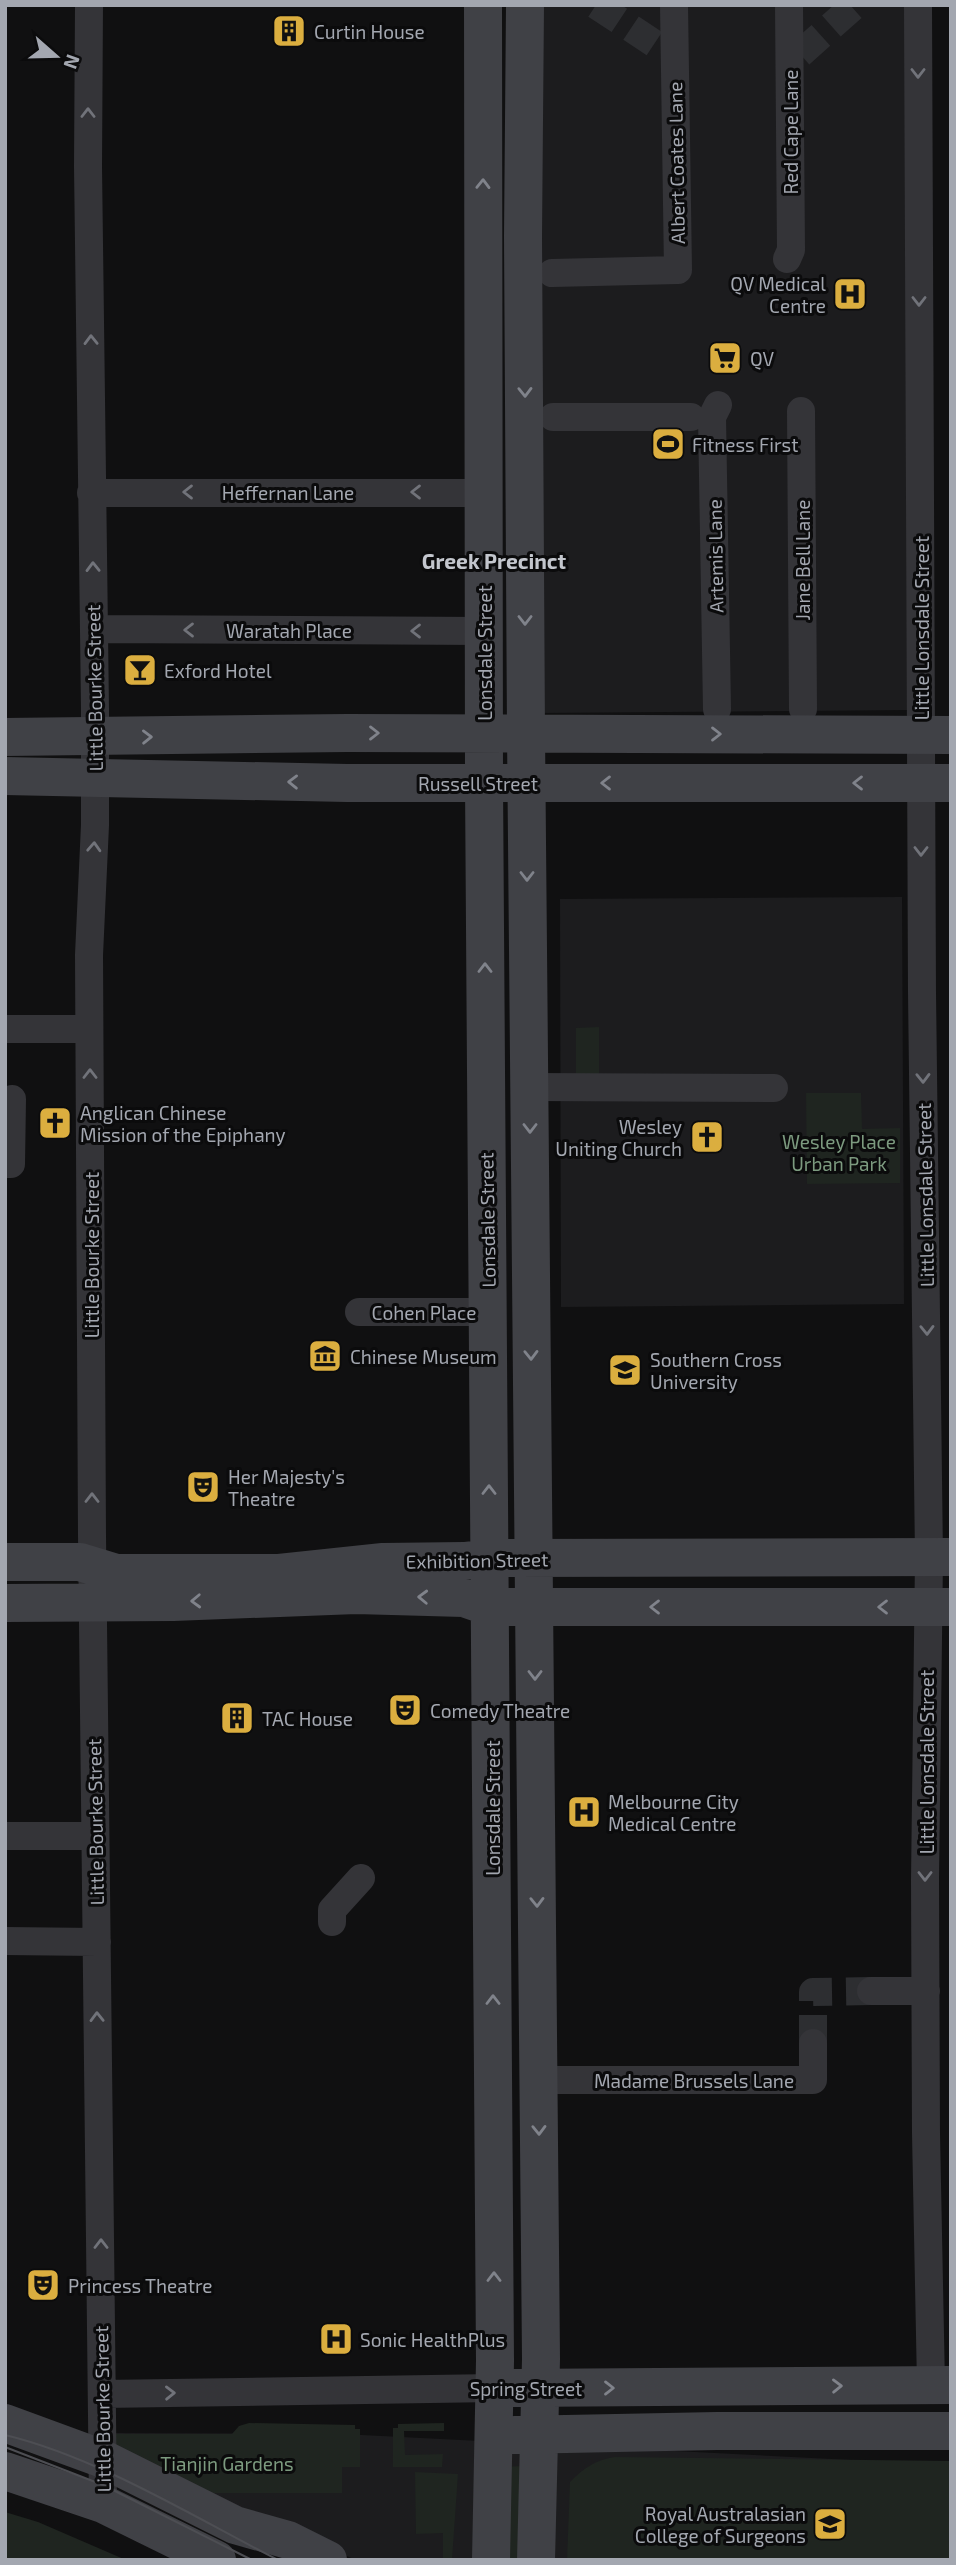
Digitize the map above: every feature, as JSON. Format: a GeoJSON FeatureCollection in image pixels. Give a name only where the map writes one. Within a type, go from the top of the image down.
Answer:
{"type":"FeatureCollection","features":[{"type":"Feature","properties":{"kind":"main road"},"geometry":{"type":"LineString","coordinates":[[483,23],[525,22],[523,236],[526,783],[541,2388],[536,2560]]}},
{"type":"Feature","properties":{"kind":"main road","name":"Lonsdale Street"},"geometry":{"type":"LineString","coordinates":[[483,23],[484,832],[495,2388],[491,2560]]}},
{"type":"Feature","properties":{"kind":"main road"},"geometry":{"type":"LineString","coordinates":[[482,236],[523,236]]}},
{"type":"Feature","properties":{"kind":"main road"},"geometry":{"type":"LineString","coordinates":[[483,340],[524,341]]}},
{"type":"Feature","properties":{"kind":"main road"},"geometry":{"type":"LineString","coordinates":[[5,737],[484,733],[936,734]]}},
{"type":"Feature","properties":{"kind":"main road"},"geometry":{"type":"LineString","coordinates":[[665,734],[666,783]]}},
{"type":"Feature","properties":{"kind":"main road"},"geometry":{"type":"LineString","coordinates":[[220,735],[220,781]]}},
{"type":"Feature","properties":{"kind":"main road","name":"Russell Street"},"geometry":{"type":"LineString","coordinates":[[5,776],[484,783],[936,783]]}},
{"type":"Feature","properties":{"kind":"main road"},"geometry":{"type":"LineString","coordinates":[[484,832],[527,832]]}},
{"type":"Feature","properties":{"kind":"main road"},"geometry":{"type":"LineString","coordinates":[[486,1011],[528,1010]]}},
{"type":"Feature","properties":{"kind":"main road"},"geometry":{"type":"LineString","coordinates":[[487,1185],[530,1186]]}},
{"type":"Feature","properties":{"kind":"main road"},"geometry":{"type":"LineString","coordinates":[[754,1607],[756,1557]]}},
{"type":"Feature","properties":{"kind":"main road","name":"Exhibition Street"},"geometry":{"type":"LineString","coordinates":[[5,1562],[80,1562],[117,1573],[279,1573],[383,1562],[490,1558],[940,1558]]}},
{"type":"Feature","properties":{"kind":"main road"},"geometry":{"type":"LineString","coordinates":[[601,1607],[602,1558]]}},
{"type":"Feature","properties":{"kind":"main road","name":"Exhibition Street"},"geometry":{"type":"LineString","coordinates":[[5,1603],[93,1604],[356,1595],[464,1598],[490,1607],[939,1607]]}},
{"type":"Feature","properties":{"kind":"main road"},"geometry":{"type":"LineString","coordinates":[[492,1845],[536,1845]]}},
{"type":"Feature","properties":{"kind":"main road"},"geometry":{"type":"LineString","coordinates":[[493,2050],[538,2065]]}},
{"type":"Feature","properties":{"kind":"main road"},"geometry":{"type":"LineString","coordinates":[[494,2435],[941,2431],[941,2385]]}},
{"type":"Feature","properties":{"kind":"main road","name":"Spring Street"},"geometry":{"type":"LineString","coordinates":[[495,2388],[941,2385]]}},
{"type":"Feature","properties":{"kind":"main road"},"geometry":{"type":"LineString","coordinates":[[5,2423],[103,2459],[235,2525],[288,2540],[328,2560]]}},
{"type":"Feature","properties":{"kind":"main road"},"geometry":{"type":"LineString","coordinates":[[5,2472],[103,2504],[217,2560]]}},
{"type":"Feature","properties":{"kind":"street","name":"Little Bourke Street"},"geometry":{"type":"LineString","coordinates":[[89,5],[95,737],[89,955],[92,1566],[103,2504]]}},
{"type":"Feature","properties":{"kind":"street","name":"Albert Coates Lane"},"geometry":{"type":"LineString","coordinates":[[552,272],[678,270],[668,53],[674,5]]}},
{"type":"Feature","properties":{"kind":"street","name":"Red Cape Lane"},"geometry":{"type":"LineString","coordinates":[[787,259],[791,250],[795,58],[789,5]]}},
{"type":"Feature","properties":{"kind":"street","name":"Little Lonsdale Street"},"geometry":{"type":"LineString","coordinates":[[918,5],[936,734],[940,1558],[926,1991],[926,2172],[941,2385]]}},
{"type":"Feature","properties":{"kind":"street","name":"Artemis Lane"},"geometry":{"type":"LineString","coordinates":[[717,709],[712,417],[718,405]]}},
{"type":"Feature","properties":{"kind":"street","name":"Jane Bell Lane"},"geometry":{"type":"LineString","coordinates":[[801,411],[803,709]]}},
{"type":"Feature","properties":{"kind":"street"},"geometry":{"type":"LineString","coordinates":[[553,417],[691,416]]}},
{"type":"Feature","properties":{"kind":"street","name":"Heffernan Lane"},"geometry":{"type":"LineString","coordinates":[[92,493],[484,493]]}},
{"type":"Feature","properties":{"kind":"street","name":"Waratah Place"},"geometry":{"type":"LineString","coordinates":[[93,629],[484,631]]}},
{"type":"Feature","properties":{"kind":"street"},"geometry":{"type":"LineString","coordinates":[[5,1029],[89,1029]]}},
{"type":"Feature","properties":{"kind":"street"},"geometry":{"type":"LineString","coordinates":[[530,1087],[774,1088]]}},
{"type":"Feature","properties":{"kind":"street"},"geometry":{"type":"LineString","coordinates":[[5,1164],[11,1164],[12,1099]]}},
{"type":"Feature","properties":{"kind":"street","name":"Cohen Place"},"geometry":{"type":"LineString","coordinates":[[359,1312],[488,1312]]}},
{"type":"Feature","properties":{"kind":"street"},"geometry":{"type":"LineString","coordinates":[[5,1836],[95,1836]]}},
{"type":"Feature","properties":{"kind":"street"},"geometry":{"type":"LineString","coordinates":[[332,1922],[332,1910],[360,1878]]}},
{"type":"Feature","properties":{"kind":"street"},"geometry":{"type":"LineString","coordinates":[[5,1941],[97,1942]]}},
{"type":"Feature","properties":{"kind":"street"},"geometry":{"type":"LineString","coordinates":[[871,1991],[926,1991]]}},
{"type":"Feature","properties":{"kind":"street","name":"Madame Brussels Lane"},"geometry":{"type":"LineString","coordinates":[[538,2065],[813,2080],[813,2043]]}},
{"type":"Feature","properties":{"kind":"street","name":"Spring Street"},"geometry":{"type":"LineString","coordinates":[[102,2394],[495,2388]]}},
{"type":"Feature","properties":{"kind":"shaded area","name":"QV"},"geometry":{"type":"Polygon","coordinates":[[[540,5],[911,5],[910,710],[540,713],[540,5]]]}},
{"type":"Feature","properties":{"kind":"shaded area"},"geometry":{"type":"Polygon","coordinates":[[[902,897],[904,1304],[561,1307],[560,899],[902,897]]]}},
{"type":"Feature","properties":{"kind":"shaded area"},"geometry":{"type":"Polygon","coordinates":[[[113,2433],[342,2434],[951,2465],[951,2560],[356,2560],[261,2519],[114,2448],[113,2433]]]}},
{"type":"Feature","properties":{"kind":"green space"},"geometry":{"type":"Polygon","coordinates":[[[599,1027],[599,1078],[576,1078],[576,1028],[599,1027]]]}},
{"type":"Feature","properties":{"kind":"green space","name":"Wesley Place Urban Park"},"geometry":{"type":"Polygon","coordinates":[[[806,1093],[861,1093],[862,1129],[900,1128],[900,1183],[807,1184],[806,1093]]]}},
{"type":"Feature","properties":{"kind":"green space","name":"Tianjin Gardens"},"geometry":{"type":"Polygon","coordinates":[[[249,2423],[355,2425],[355,2429],[360,2429],[360,2467],[342,2467],[342,2493],[207,2493],[114,2448],[113,2434],[232,2434],[239,2426],[249,2423]]]}},
{"type":"Feature","properties":{"kind":"green space"},"geometry":{"type":"Polygon","coordinates":[[[444,2423],[444,2431],[404,2431],[405,2455],[443,2454],[442,2467],[393,2467],[393,2428],[398,2428],[398,2424],[444,2423]]]}},
{"type":"Feature","properties":{"kind":"green space"},"geometry":{"type":"Polygon","coordinates":[[[615,2457],[951,2461],[951,2560],[567,2560],[570,2482],[590,2465],[615,2457]]]}},
{"type":"Feature","properties":{"kind":"green space"},"geometry":{"type":"Polygon","coordinates":[[[521,2466],[518,2560],[500,2560],[504,2467],[521,2466]]]}},
{"type":"Feature","properties":{"kind":"green space"},"geometry":{"type":"Polygon","coordinates":[[[415,2472],[458,2474],[452,2560],[443,2560],[443,2533],[416,2534],[415,2472]]]}},
{"type":"Feature","properties":{"kind":"green space"},"geometry":{"type":"Polygon","coordinates":[[[5,2512],[38,2522],[126,2560],[5,2560],[5,2512]]]}},
{"type":"Feature","properties":{"kind":"tunnel"},"geometry":{"type":"LineString","coordinates":[[596,5],[661,48]]}},
{"type":"Feature","properties":{"kind":"tunnel"},"geometry":{"type":"LineString","coordinates":[[800,54],[855,5]]}},
{"type":"Feature","properties":{"kind":"tunnel"},"geometry":{"type":"LineString","coordinates":[[813,2043],[813,1992],[871,1991]]}},
{"type":"Feature","properties":{"kind":"tram line"},"geometry":{"type":"LineString","coordinates":[[5,2435],[40,2445],[110,2473],[278,2560]]}},
{"type":"Feature","properties":{"kind":"tram line"},"geometry":{"type":"LineString","coordinates":[[5,2447],[103,2485],[252,2560]]}},
{"type":"Feature","properties":{"kind":"place","name":"Curtin House"},"geometry":{"type":"Point","coordinates":[289,31]}},
{"type":"Feature","properties":{"kind":"place","name":"QV Medical Centre"},"geometry":{"type":"Point","coordinates":[850,294]}},
{"type":"Feature","properties":{"kind":"place","name":"QV"},"geometry":{"type":"Point","coordinates":[725,358]}},
{"type":"Feature","properties":{"kind":"place","name":"Fitness First"},"geometry":{"type":"Point","coordinates":[668,444]}},
{"type":"Feature","properties":{"kind":"place","name":"Exford Hotel"},"geometry":{"type":"Point","coordinates":[140,670]}},
{"type":"Feature","properties":{"kind":"place","name":"Anglican Chinese Mission of the Epiphany"},"geometry":{"type":"Point","coordinates":[55,1123]}},
{"type":"Feature","properties":{"kind":"place","name":"Wesley Uniting Church"},"geometry":{"type":"Point","coordinates":[707,1137]}},
{"type":"Feature","properties":{"kind":"place","name":"Chinese Museum"},"geometry":{"type":"Point","coordinates":[325,1356]}},
{"type":"Feature","properties":{"kind":"place","name":"Southern Cross University"},"geometry":{"type":"Point","coordinates":[625,1370]}},
{"type":"Feature","properties":{"kind":"place","name":"Her Majesty's Theatre"},"geometry":{"type":"Point","coordinates":[203,1487]}},
{"type":"Feature","properties":{"kind":"place","name":"Comedy Theatre"},"geometry":{"type":"Point","coordinates":[405,1710]}},
{"type":"Feature","properties":{"kind":"place","name":"TAC House"},"geometry":{"type":"Point","coordinates":[237,1718]}},
{"type":"Feature","properties":{"kind":"place","name":"Melbourne City Medical Centre"},"geometry":{"type":"Point","coordinates":[584,1812]}},
{"type":"Feature","properties":{"kind":"place","name":"Princess Theatre"},"geometry":{"type":"Point","coordinates":[43,2285]}},
{"type":"Feature","properties":{"kind":"place","name":"Sonic HealthPlus"},"geometry":{"type":"Point","coordinates":[336,2339]}},
{"type":"Feature","properties":{"kind":"place","name":"Royal Australasian College of Surgeons"},"geometry":{"type":"Point","coordinates":[830,2524]}},
{"type":"Feature","properties":{"kind":"district","name":"Greek Precinct"},"geometry":{"type":"Point","coordinates":[494,560]}}]}
